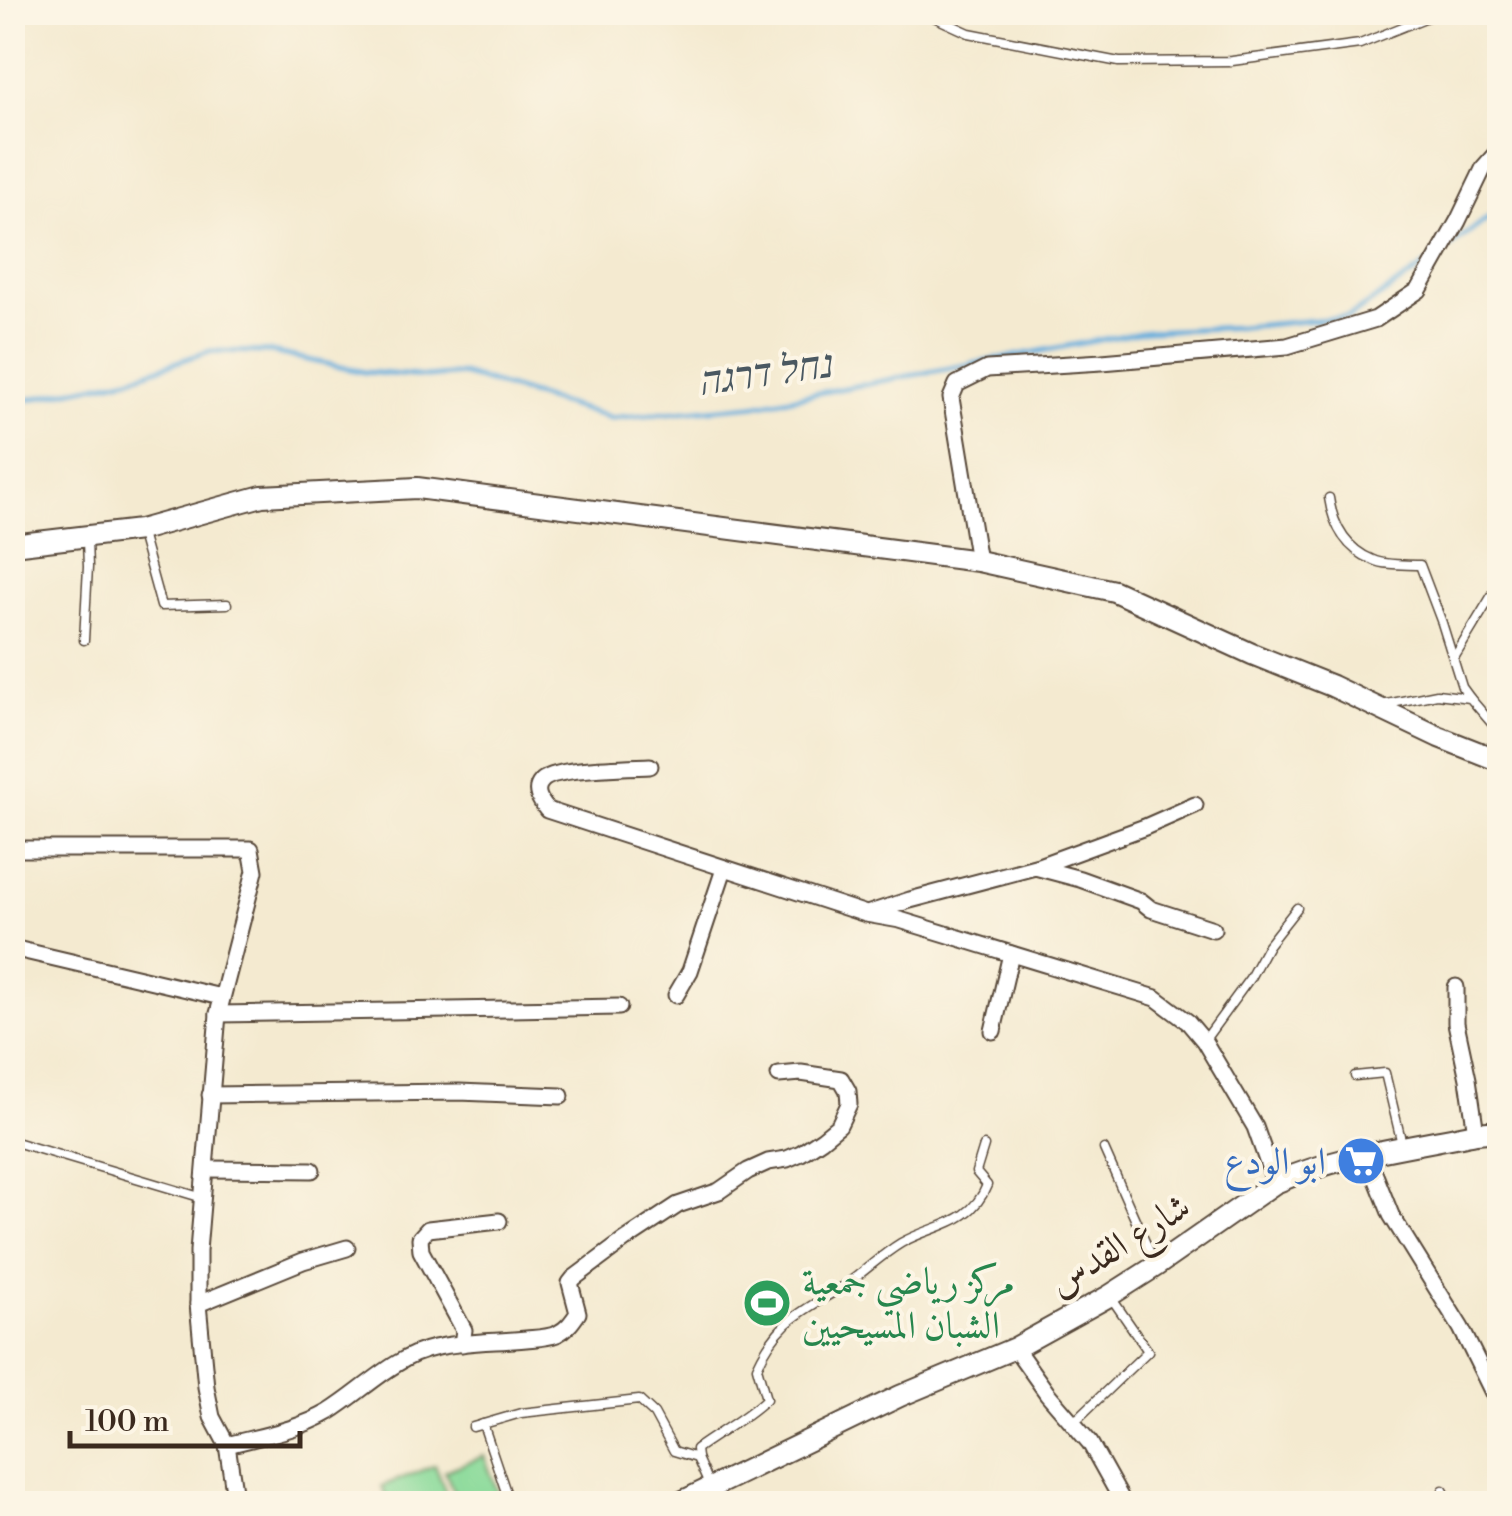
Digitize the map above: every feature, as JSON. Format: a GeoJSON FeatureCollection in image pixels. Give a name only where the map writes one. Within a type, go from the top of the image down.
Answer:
{"type":"FeatureCollection","features":[{"type":"Feature","properties":{"kind":"street"},"geometry":{"type":"LineString","coordinates":[[978,561],[951,398],[957,384],[986,369],[1287,346],[1376,319],[1419,290],[1484,167],[1500,149]]}},
{"type":"Feature","properties":{"kind":"street"},"geometry":{"type":"LineString","coordinates":[[12,544],[140,530],[262,496],[417,488],[978,561],[1114,591],[1500,761]]}},
{"type":"Feature","properties":{"kind":"street"},"geometry":{"type":"LineString","coordinates":[[650,766],[550,775],[540,782],[537,791],[547,810],[866,914],[900,920],[1156,998],[1188,1022],[1204,1041],[1254,1126],[1275,1183]]}},
{"type":"Feature","properties":{"kind":"street"},"geometry":{"type":"LineString","coordinates":[[866,914],[1035,868],[1195,804]]}},
{"type":"Feature","properties":{"kind":"street"},"geometry":{"type":"LineString","coordinates":[[12,849],[251,850],[255,871],[220,1006],[198,1252],[198,1304],[206,1387],[212,1418],[227,1445],[236,1504]]}},
{"type":"Feature","properties":{"kind":"street"},"geometry":{"type":"LineString","coordinates":[[1035,868],[1080,879],[1213,929]]}},
{"type":"Feature","properties":{"kind":"street"},"geometry":{"type":"LineString","coordinates":[[676,996],[690,971],[724,869]]}},
{"type":"Feature","properties":{"kind":"street"},"geometry":{"type":"LineString","coordinates":[[12,948],[220,1006],[619,1007]]}},
{"type":"Feature","properties":{"kind":"street"},"geometry":{"type":"LineString","coordinates":[[993,1031],[1010,954]]}},
{"type":"Feature","properties":{"kind":"street"},"geometry":{"type":"LineString","coordinates":[[1456,988],[1456,1024],[1476,1133]]}},
{"type":"Feature","properties":{"kind":"street"},"geometry":{"type":"LineString","coordinates":[[227,1445],[293,1428],[328,1413],[406,1358],[431,1348],[558,1334],[571,1325],[578,1313],[570,1283],[625,1240],[678,1205],[719,1191],[768,1162],[800,1154],[839,1125],[849,1104],[841,1079],[801,1073],[779,1075]]}},
{"type":"Feature","properties":{"kind":"street"},"geometry":{"type":"LineString","coordinates":[[210,1095],[459,1092],[562,1096]]}},
{"type":"Feature","properties":{"kind":"street","name":"شارع القدس"},"geometry":{"type":"LineString","coordinates":[[679,1503],[900,1396],[1015,1348],[1109,1296],[1275,1183],[1331,1162],[1500,1131]]}},
{"type":"Feature","properties":{"kind":"street"},"geometry":{"type":"LineString","coordinates":[[1367,1155],[1390,1215],[1461,1328],[1500,1408]]}},
{"type":"Feature","properties":{"kind":"street"},"geometry":{"type":"LineString","coordinates":[[206,1169],[312,1170]]}},
{"type":"Feature","properties":{"kind":"street"},"geometry":{"type":"LineString","coordinates":[[462,1344],[464,1330],[421,1251],[420,1238],[428,1229],[499,1221]]}},
{"type":"Feature","properties":{"kind":"street"},"geometry":{"type":"LineString","coordinates":[[198,1304],[304,1260],[347,1248]]}},
{"type":"Feature","properties":{"kind":"street"},"geometry":{"type":"LineString","coordinates":[[1015,1348],[1090,1443],[1124,1504]]}},
{"type":"Feature","properties":{"kind":"lane"},"geometry":{"type":"LineString","coordinates":[[250,12],[357,20],[416,12]]}},
{"type":"Feature","properties":{"kind":"lane"},"geometry":{"type":"LineString","coordinates":[[923,12],[969,33],[1119,62],[1232,61],[1360,44],[1440,12]]}},
{"type":"Feature","properties":{"kind":"lane"},"geometry":{"type":"LineString","coordinates":[[1329,498],[1332,518],[1354,549],[1375,562],[1420,564],[1462,686],[1500,733]]}},
{"type":"Feature","properties":{"kind":"lane"},"geometry":{"type":"LineString","coordinates":[[140,530],[161,606],[227,604]]}},
{"type":"Feature","properties":{"kind":"lane"},"geometry":{"type":"LineString","coordinates":[[84,640],[86,536]]}},
{"type":"Feature","properties":{"kind":"lane"},"geometry":{"type":"LineString","coordinates":[[1454,658],[1500,582]]}},
{"type":"Feature","properties":{"kind":"lane"},"geometry":{"type":"LineString","coordinates":[[1375,706],[1438,694],[1470,698]]}},
{"type":"Feature","properties":{"kind":"lane"},"geometry":{"type":"LineString","coordinates":[[1204,1041],[1296,908]]}},
{"type":"Feature","properties":{"kind":"lane"},"geometry":{"type":"LineString","coordinates":[[1355,1076],[1384,1073],[1403,1148]]}},
{"type":"Feature","properties":{"kind":"lane"},"geometry":{"type":"LineString","coordinates":[[12,1141],[203,1198]]}},
{"type":"Feature","properties":{"kind":"lane"},"geometry":{"type":"LineString","coordinates":[[710,1488],[696,1458],[696,1449],[750,1415],[766,1399],[757,1367],[765,1348],[786,1322],[847,1284],[904,1241],[951,1222],[980,1204],[987,1185],[976,1172],[984,1146]]}},
{"type":"Feature","properties":{"kind":"lane"},"geometry":{"type":"LineString","coordinates":[[1104,1149],[1156,1266]]}},
{"type":"Feature","properties":{"kind":"lane"},"geometry":{"type":"LineString","coordinates":[[1072,1423],[1148,1351],[1109,1296]]}},
{"type":"Feature","properties":{"kind":"lane"},"geometry":{"type":"LineString","coordinates":[[472,1427],[521,1413],[639,1400],[654,1414],[674,1450],[696,1458]]}},
{"type":"Feature","properties":{"kind":"lane"},"geometry":{"type":"LineString","coordinates":[[484,1424],[510,1504]]}},
{"type":"Feature","properties":{"kind":"lane"},"geometry":{"type":"LineString","coordinates":[[1443,1490],[1451,1504]]}},
{"type":"Feature","properties":{"kind":"green space"},"geometry":{"type":"Polygon","coordinates":[[[484,1456],[502,1503],[458,1503],[445,1471],[484,1456]]]}},
{"type":"Feature","properties":{"kind":"green space"},"geometry":{"type":"Polygon","coordinates":[[[435,1465],[450,1503],[389,1503],[382,1486],[435,1465]]]}},
{"type":"Feature","properties":{"kind":"waterway","name":"נחל דרגה"},"geometry":{"type":"LineString","coordinates":[[1450,247],[1500,209]]}},
{"type":"Feature","properties":{"kind":"waterway","name":"נחל דרגה"},"geometry":{"type":"LineString","coordinates":[[12,403],[129,378],[210,351],[271,352],[364,372],[427,377],[462,374],[611,418],[754,405],[1147,331],[1349,317],[1425,266]]}},
{"type":"Feature","properties":{"kind":"place","name":"ابو الودع"},"geometry":{"type":"Point","coordinates":[1361,1161]}},
{"type":"Feature","properties":{"kind":"place","name":"مركز رياضي جمعية الشبان المسيحيين"},"geometry":{"type":"Point","coordinates":[767,1303]}}]}
